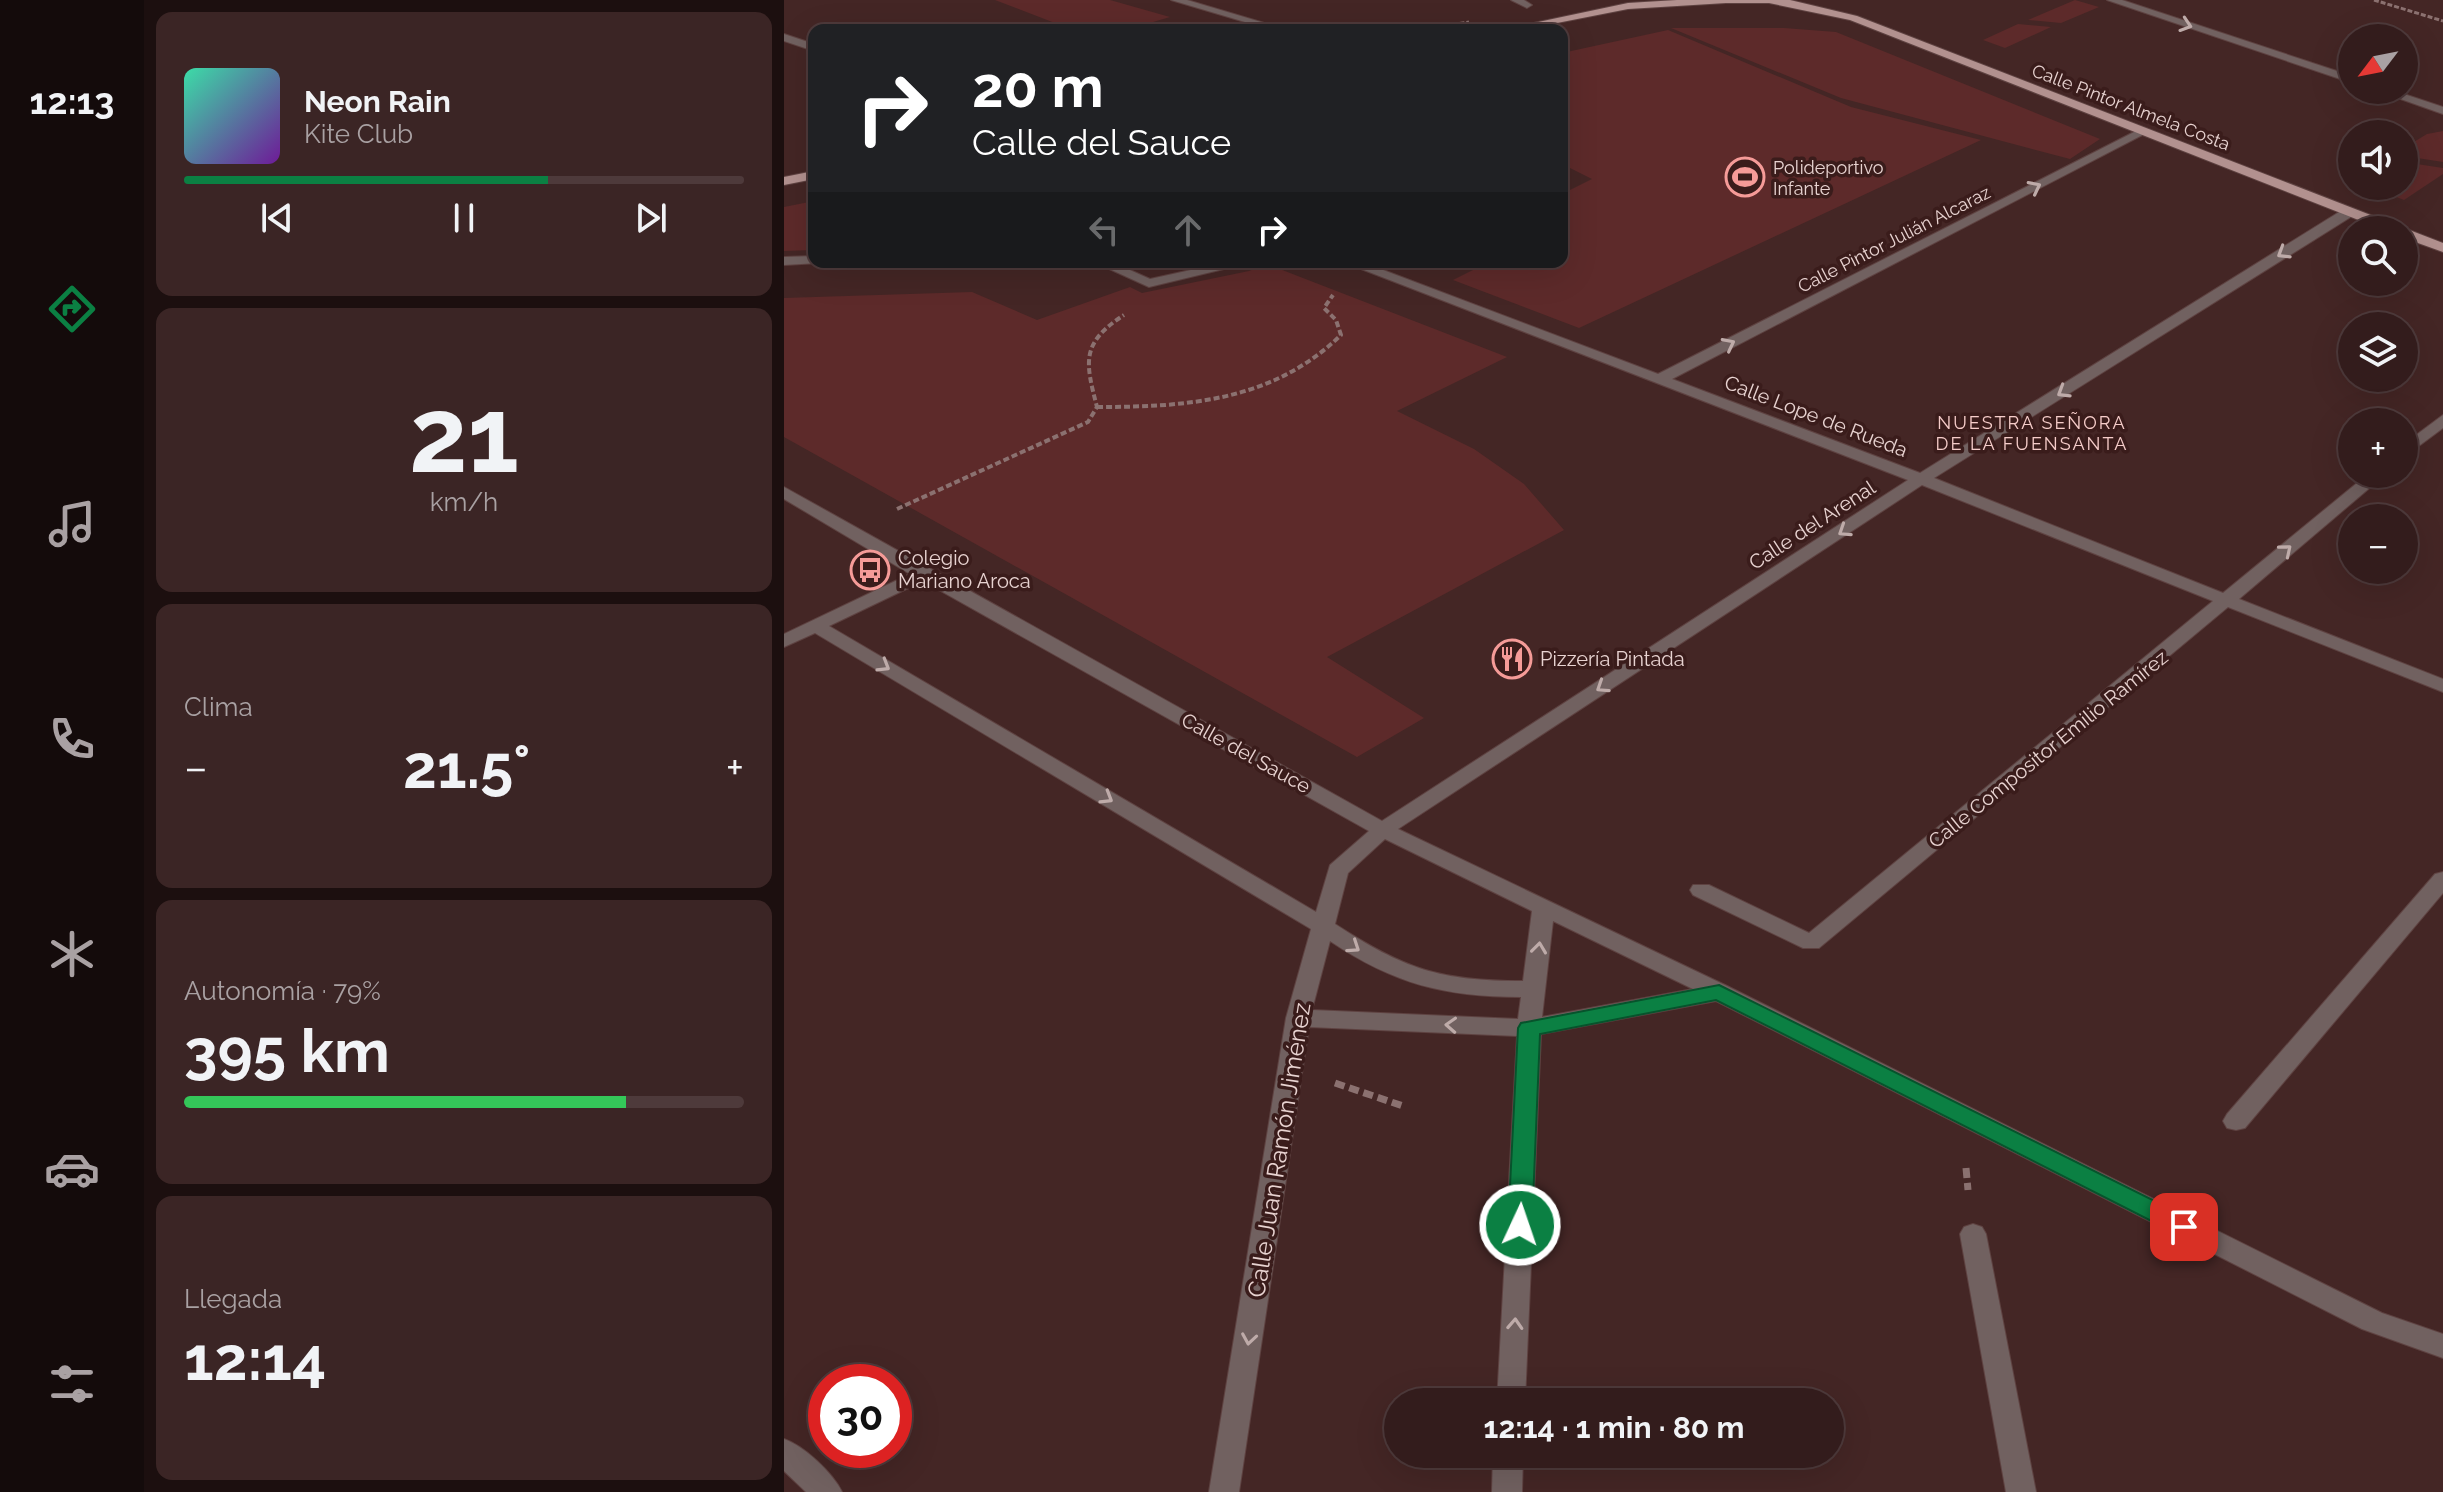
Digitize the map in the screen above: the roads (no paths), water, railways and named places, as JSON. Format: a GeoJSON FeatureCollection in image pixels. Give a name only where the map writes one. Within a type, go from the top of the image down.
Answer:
{"type":"FeatureCollection","features":[{"type":"Feature","properties":{"kind":"main road"},"geometry":{"type":"LineString","coordinates":[[1600,10],[1626,0]]}},
{"type":"Feature","properties":{"kind":"main road"},"geometry":{"type":"LineString","coordinates":[[1534,24],[1600,10],[1724,0],[1785,0]]}},
{"type":"Feature","properties":{"kind":"main road","name":"Calle Pintor Almela Costa"},"geometry":{"type":"LineString","coordinates":[[1830,0],[1853,18]]}},
{"type":"Feature","properties":{"kind":"main road","name":"Calle Pintor Almela Costa"},"geometry":{"type":"LineString","coordinates":[[1773,1],[1853,18],[2359,216]]}},
{"type":"Feature","properties":{"kind":"main road"},"geometry":{"type":"LineString","coordinates":[[784,181],[808,176]]}},
{"type":"Feature","properties":{"kind":"main road"},"geometry":{"type":"LineString","coordinates":[[2418,238],[2443,248]]}},
{"type":"Feature","properties":{"kind":"street"},"geometry":{"type":"LineString","coordinates":[[1176,0],[1262,24]]}},
{"type":"Feature","properties":{"kind":"street"},"geometry":{"type":"LineString","coordinates":[[1516,0],[1527,5]]}},
{"type":"Feature","properties":{"kind":"street"},"geometry":{"type":"LineString","coordinates":[[2112,0],[2338,75]]}},
{"type":"Feature","properties":{"kind":"street"},"geometry":{"type":"LineString","coordinates":[[784,37],[808,46]]}},
{"type":"Feature","properties":{"kind":"street"},"geometry":{"type":"LineString","coordinates":[[2418,103],[2443,111]]}},
{"type":"Feature","properties":{"kind":"street","name":"Calle Pintor Julián Alcaraz"},"geometry":{"type":"LineString","coordinates":[[1660,379],[2144,131]]}},
{"type":"Feature","properties":{"kind":"street","name":"Calle del Arenal"},"geometry":{"type":"LineString","coordinates":[[1383,830],[1921,479],[2349,212]]}},
{"type":"Feature","properties":{"kind":"street"},"geometry":{"type":"LineString","coordinates":[[784,261],[808,260]]}},
{"type":"Feature","properties":{"kind":"street"},"geometry":{"type":"LineString","coordinates":[[1115,268],[1149,283],[1220,268]]}},
{"type":"Feature","properties":{"kind":"street","name":"Calle Lope de Rueda"},"geometry":{"type":"LineString","coordinates":[[1366,268],[1921,479],[2443,686]]}},
{"type":"Feature","properties":{"kind":"street"},"geometry":{"type":"LineString","coordinates":[[2418,441],[2443,420]]}},
{"type":"Feature","properties":{"kind":"street","name":"Calle Compositor Emilio Ramírez"},"geometry":{"type":"LineString","coordinates":[[1701,890],[1811,943],[2361,488]]}},
{"type":"Feature","properties":{"kind":"street","name":"Calle del Sauce"},"geometry":{"type":"LineString","coordinates":[[784,492],[923,574],[1383,830],[1719,992],[2372,1321],[2443,1346]]}},
{"type":"Feature","properties":{"kind":"street"},"geometry":{"type":"LineString","coordinates":[[784,641],[923,574]]}},
{"type":"Feature","properties":{"kind":"street"},"geometry":{"type":"LineString","coordinates":[[816,626],[1365,954],[1414,978],[1481,989],[1534,989]]}},
{"type":"Feature","properties":{"kind":"street","name":"Calle Juan Ramón Jiménez"},"geometry":{"type":"LineString","coordinates":[[1224,1492],[1298,1018],[1338,870],[1383,830]]}},
{"type":"Feature","properties":{"kind":"street"},"geometry":{"type":"LineString","coordinates":[[2236,1121],[2443,879]]}},
{"type":"Feature","properties":{"kind":"street"},"geometry":{"type":"LineString","coordinates":[[1512,1388],[1529,1028],[1544,907]]}},
{"type":"Feature","properties":{"kind":"street"},"geometry":{"type":"LineString","coordinates":[[1298,1018],[1529,1028],[1719,992]]}},
{"type":"Feature","properties":{"kind":"street"},"geometry":{"type":"LineString","coordinates":[[1973,1234],[2021,1492]]}},
{"type":"Feature","properties":{"kind":"street"},"geometry":{"type":"LineString","coordinates":[[784,1452],[827,1492]]}},
{"type":"Feature","properties":{"kind":"street"},"geometry":{"type":"LineString","coordinates":[[1507,1492],[1508,1468]]}},
{"type":"Feature","properties":{"kind":"place","name":"Polideportivo Infante"},"geometry":{"type":"Point","coordinates":[1745,177]}},
{"type":"Feature","properties":{"kind":"place","name":"Colegio Mariano Aroca"},"geometry":{"type":"Point","coordinates":[870,570]}},
{"type":"Feature","properties":{"kind":"place","name":"Pizzería Pintada"},"geometry":{"type":"Point","coordinates":[1512,659]}},
{"type":"Feature","properties":{"kind":"district","name":"NUESTRA SEÑORA DE LA FUENSANTA"},"geometry":{"type":"Point","coordinates":[2032,432]}}]}
